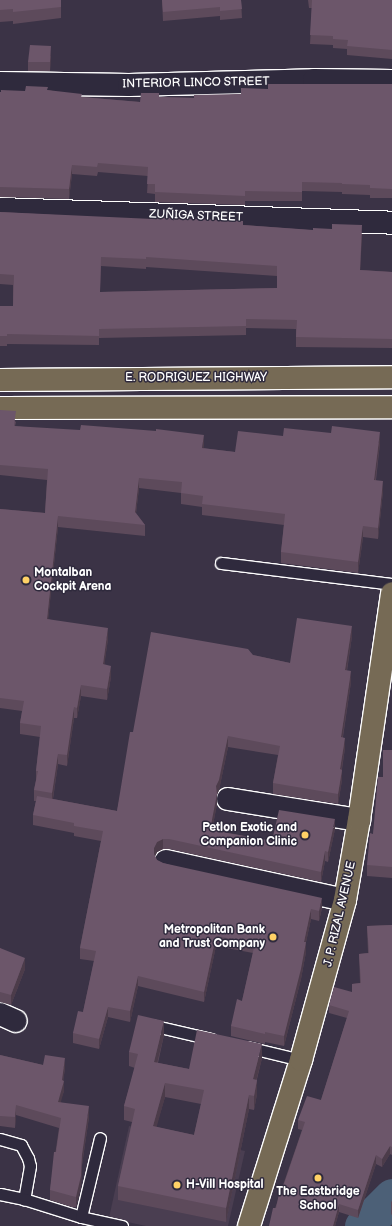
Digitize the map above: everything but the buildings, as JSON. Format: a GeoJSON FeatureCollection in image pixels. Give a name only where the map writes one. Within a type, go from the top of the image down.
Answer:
{"type":"FeatureCollection","features":[{"type":"Feature","properties":{"kind":"main road","name":"E. RODRIGUEZ HIGHWAY"},"geometry":{"type":"LineString","coordinates":[[0,380],[392,377]]}},
{"type":"Feature","properties":{"kind":"main road"},"geometry":{"type":"LineString","coordinates":[[0,408],[392,407]]}},
{"type":"Feature","properties":{"kind":"main road","name":"J. P. RIZAL AVENUE"},"geometry":{"type":"LineString","coordinates":[[249,1226],[301,1060],[345,900],[359,820],[392,593]]}},
{"type":"Feature","properties":{"kind":"street","name":"INTERIOR LINCO STREET"},"geometry":{"type":"LineString","coordinates":[[0,83],[129,85],[314,80],[392,81]]}},
{"type":"Feature","properties":{"kind":"street","name":"ZUÑIGA STREET"},"geometry":{"type":"LineString","coordinates":[[0,209],[392,223]]}},
{"type":"Feature","properties":{"kind":"street"},"geometry":{"type":"LineString","coordinates":[[228,798],[359,820]]}},
{"type":"Feature","properties":{"kind":"street"},"geometry":{"type":"LineString","coordinates":[[166,861],[345,900]]}},
{"type":"Feature","properties":{"kind":"lane"},"geometry":{"type":"LineString","coordinates":[[221,564],[359,578],[392,584]]}},
{"type":"Feature","properties":{"kind":"lane"},"geometry":{"type":"LineString","coordinates":[[151,1025],[219,1041]]}},
{"type":"Feature","properties":{"kind":"lane"},"geometry":{"type":"LineString","coordinates":[[234,1044],[301,1060]]}},
{"type":"Feature","properties":{"kind":"lane"},"geometry":{"type":"LineString","coordinates":[[81,1218],[100,1138]]}},
{"type":"Feature","properties":{"kind":"lane"},"geometry":{"type":"LineString","coordinates":[[0,1139],[21,1146],[28,1158],[30,1166],[24,1199]]}},
{"type":"Feature","properties":{"kind":"lane"},"geometry":{"type":"LineString","coordinates":[[0,1194],[24,1199],[81,1218],[122,1226]]}},
{"type":"Feature","properties":{"kind":"shaded area","name":"H-Vill Hospital"},"geometry":{"type":"Polygon","coordinates":[[[129,1126],[245,1151],[228,1226],[146,1226],[109,1218],[129,1126]]]}},
{"type":"Feature","properties":{"kind":"waterway"},"geometry":{"type":"LineString","coordinates":[[363,1226],[392,1197]]}},
{"type":"Feature","properties":{"kind":"place","name":"Montalban Cockpit Arena"},"geometry":{"type":"Point","coordinates":[26,580]}},
{"type":"Feature","properties":{"kind":"place","name":"Petlon Exotic and Companion Clinic"},"geometry":{"type":"Point","coordinates":[305,835]}},
{"type":"Feature","properties":{"kind":"place","name":"Metropolitan Bank and Trust Company"},"geometry":{"type":"Point","coordinates":[273,937]}},
{"type":"Feature","properties":{"kind":"place","name":"The Eastbridge School"},"geometry":{"type":"Point","coordinates":[318,1178]}},
{"type":"Feature","properties":{"kind":"place","name":"H-Vill Hospital"},"geometry":{"type":"Point","coordinates":[177,1185]}}]}
